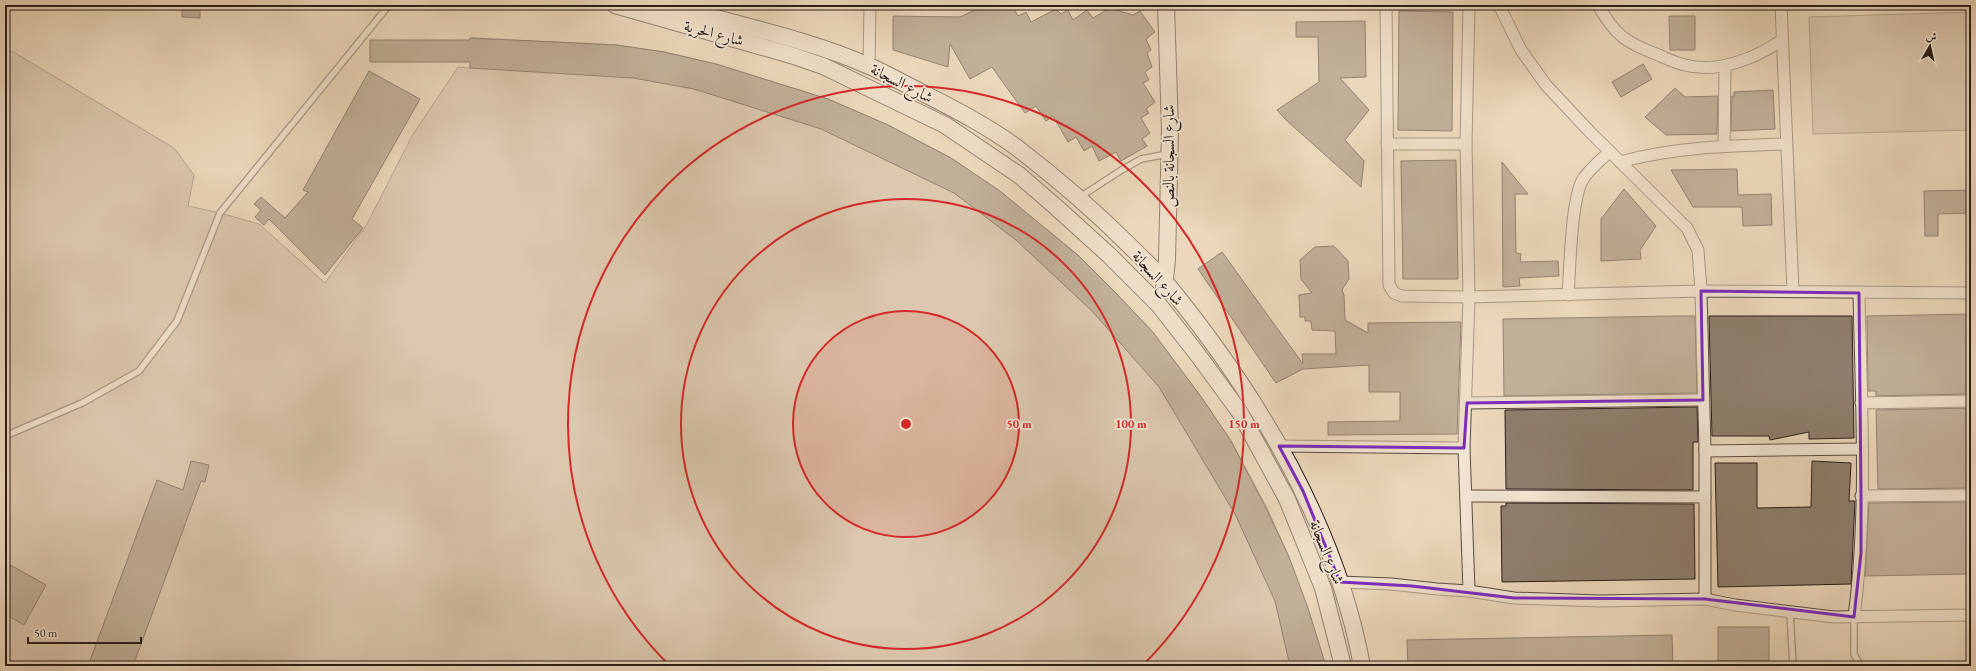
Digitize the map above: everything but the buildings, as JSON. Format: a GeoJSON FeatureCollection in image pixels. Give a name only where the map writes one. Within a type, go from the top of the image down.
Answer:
{"type":"FeatureCollection","features":[{"type":"Feature","properties":{"kind":"main road","name":"شارع الحرية"},"geometry":{"type":"LineString","coordinates":[[615,5],[791,55]]}},
{"type":"Feature","properties":{"kind":"main road","name":"شارع الحرية"},"geometry":{"type":"LineString","coordinates":[[669,5],[792,38]]}},
{"type":"Feature","properties":{"kind":"main road","name":"شارع السجانة بالنص"},"geometry":{"type":"LineString","coordinates":[[1159,305],[1166,282],[1169,154],[1166,5]]}},
{"type":"Feature","properties":{"kind":"main road","name":"شارع السجانة"},"geometry":{"type":"LineString","coordinates":[[792,38],[869,66],[982,125],[1014,146],[1078,198],[1119,235],[1166,282],[1213,344],[1252,402],[1279,446],[1303,491],[1340,582],[1362,666]]}},
{"type":"Feature","properties":{"kind":"main road","name":"شارع السجانة"},"geometry":{"type":"LineString","coordinates":[[791,55],[823,66],[879,92],[945,125],[984,150],[1019,175],[1056,207],[1109,255],[1159,305],[1239,411],[1286,499],[1323,588],[1343,666]]}},
{"type":"Feature","properties":{"kind":"street"},"geometry":{"type":"LineString","coordinates":[[869,66],[870,5]]}},
{"type":"Feature","properties":{"kind":"street"},"geometry":{"type":"LineString","coordinates":[[1386,5],[1389,285],[1394,293],[1402,296],[1469,297],[1701,291],[1971,293]]}},
{"type":"Feature","properties":{"kind":"street"},"geometry":{"type":"LineString","coordinates":[[1469,5],[1466,144],[1469,297],[1467,403],[1464,448],[1469,591]]}},
{"type":"Feature","properties":{"kind":"street"},"geometry":{"type":"LineString","coordinates":[[1500,5],[1521,50],[1538,74],[1560,101],[1609,152],[1687,228],[1698,250],[1701,291],[1705,451],[1705,599]]}},
{"type":"Feature","properties":{"kind":"street"},"geometry":{"type":"LineString","coordinates":[[1598,5],[1610,26],[1630,44],[1686,66],[1725,66],[1755,57],[1782,40]]}},
{"type":"Feature","properties":{"kind":"street"},"geometry":{"type":"LineString","coordinates":[[1781,5],[1793,291]]}},
{"type":"Feature","properties":{"kind":"street"},"geometry":{"type":"LineString","coordinates":[[1724,146],[1725,66]]}},
{"type":"Feature","properties":{"kind":"street"},"geometry":{"type":"LineString","coordinates":[[1387,144],[1466,144]]}},
{"type":"Feature","properties":{"kind":"street"},"geometry":{"type":"LineString","coordinates":[[1620,162],[1652,153],[1724,146],[1786,144]]}},
{"type":"Feature","properties":{"kind":"street"},"geometry":{"type":"LineString","coordinates":[[1568,295],[1575,214],[1581,182],[1587,173],[1609,152]]}},
{"type":"Feature","properties":{"kind":"street"},"geometry":{"type":"LineString","coordinates":[[1854,617],[1860,553],[1862,449],[1859,293]]}},
{"type":"Feature","properties":{"kind":"street"},"geometry":{"type":"LineString","coordinates":[[1467,403],[1703,400]]}},
{"type":"Feature","properties":{"kind":"street"},"geometry":{"type":"LineString","coordinates":[[1861,403],[1971,401]]}},
{"type":"Feature","properties":{"kind":"street"},"geometry":{"type":"LineString","coordinates":[[1279,446],[1464,448]]}},
{"type":"Feature","properties":{"kind":"street"},"geometry":{"type":"LineString","coordinates":[[1705,451],[1862,449]]}},
{"type":"Feature","properties":{"kind":"street"},"geometry":{"type":"LineString","coordinates":[[1861,496],[1971,495]]}},
{"type":"Feature","properties":{"kind":"street"},"geometry":{"type":"LineString","coordinates":[[1466,496],[1704,497]]}},
{"type":"Feature","properties":{"kind":"street"},"geometry":{"type":"LineString","coordinates":[[1340,582],[1391,584],[1469,591],[1514,598],[1623,601],[1705,599],[1735,605],[1790,612],[1854,617],[1971,615]]}},
{"type":"Feature","properties":{"kind":"lane"},"geometry":{"type":"LineString","coordinates":[[5,436],[82,403],[139,371],[177,321],[220,213],[389,5]]}},
{"type":"Feature","properties":{"kind":"lane"},"geometry":{"type":"LineString","coordinates":[[1078,198],[1120,170],[1141,159],[1169,154]]}},
{"type":"Feature","properties":{"kind":"lane"},"geometry":{"type":"LineString","coordinates":[[1790,612],[1793,666]]}},
{"type":"Feature","properties":{"kind":"lane"},"geometry":{"type":"LineString","coordinates":[[1854,617],[1854,654],[1860,666]]}},
{"type":"Feature","properties":{"kind":"highlighted area"},"geometry":{"type":"Polygon","coordinates":[[[1701,291],[1859,293],[1861,553],[1854,617],[1705,599],[1514,598],[1412,586],[1340,582],[1303,491],[1279,446],[1464,448],[1467,403],[1703,400],[1701,291]]]}},
{"type":"Feature","properties":{"kind":"shaded area"},"geometry":{"type":"Polygon","coordinates":[[[1971,12],[1971,130],[1813,134],[1809,17],[1971,12]]]}},
{"type":"Feature","properties":{"kind":"shaded area"},"geometry":{"type":"Polygon","coordinates":[[[470,38],[617,45],[664,52],[716,64],[828,99],[888,125],[951,158],[999,191],[1079,256],[1112,289],[1152,331],[1202,398],[1231,441],[1267,508],[1289,557],[1325,666],[5,666],[5,47],[174,148],[194,175],[188,206],[259,224],[325,283],[367,224],[412,136],[458,67],[470,68],[470,38]]]}}]}
